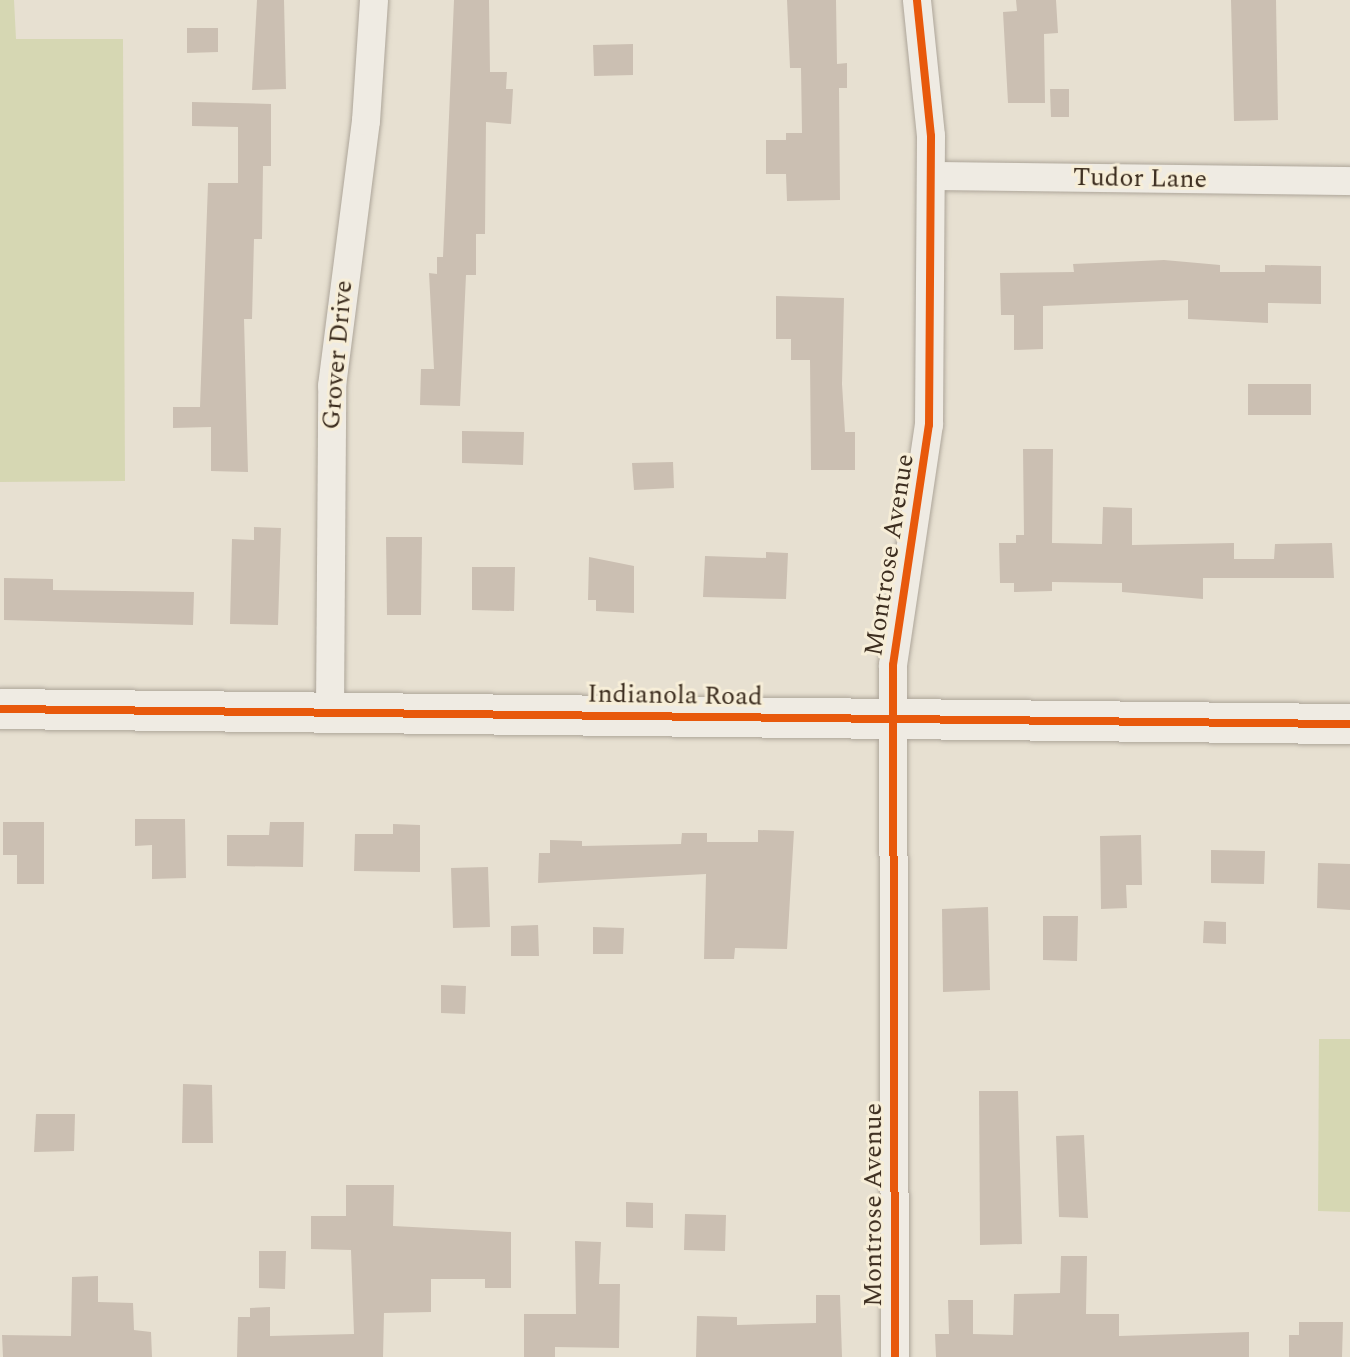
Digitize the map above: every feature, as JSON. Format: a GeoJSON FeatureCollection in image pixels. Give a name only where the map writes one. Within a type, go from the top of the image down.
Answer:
{"type":"FeatureCollection","features":[{"type":"Feature","properties":{"kind":"street","name":"Grover Drive"},"geometry":{"type":"LineString","coordinates":[[330,712],[332,386],[366,121],[374,0]]}},
{"type":"Feature","properties":{"kind":"street","name":"Montrose Avenue"},"geometry":{"type":"LineString","coordinates":[[895,1357],[893,718],[898,609],[929,425],[931,176],[927,63],[917,0]]}},
{"type":"Feature","properties":{"kind":"street","name":"Tudor Lane"},"geometry":{"type":"LineString","coordinates":[[931,176],[1350,181]]}},
{"type":"Feature","properties":{"kind":"street","name":"Indianola Road"},"geometry":{"type":"LineString","coordinates":[[0,709],[1350,724]]}},
{"type":"Feature","properties":{"kind":"green space"},"geometry":{"type":"Polygon","coordinates":[[[0,0],[14,0],[16,39],[123,39],[125,481],[0,482],[0,0]]]}},
{"type":"Feature","properties":{"kind":"green space"},"geometry":{"type":"Polygon","coordinates":[[[1319,1039],[1350,1039],[1350,1212],[1318,1211],[1319,1039]]]}},
{"type":"Feature","properties":{"kind":"building"},"geometry":{"type":"Polygon","coordinates":[[[257,0],[284,0],[286,89],[252,90],[257,0]]]}},
{"type":"Feature","properties":{"kind":"building"},"geometry":{"type":"Polygon","coordinates":[[[454,0],[489,0],[490,72],[507,72],[506,89],[513,89],[511,124],[486,122],[485,234],[476,234],[476,275],[466,275],[460,406],[420,405],[421,369],[434,369],[429,273],[437,274],[437,257],[443,257],[454,0]]]}},
{"type":"Feature","properties":{"kind":"building"},"geometry":{"type":"Polygon","coordinates":[[[787,0],[836,0],[837,64],[847,63],[847,88],[839,88],[840,200],[787,201],[786,174],[766,174],[766,140],[786,140],[786,133],[802,133],[801,68],[790,68],[787,0]]]}},
{"type":"Feature","properties":{"kind":"building"},"geometry":{"type":"Polygon","coordinates":[[[1016,0],[1056,0],[1058,33],[1044,34],[1045,103],[1008,103],[1003,12],[1017,11],[1016,0]]]}},
{"type":"Feature","properties":{"kind":"building"},"geometry":{"type":"Polygon","coordinates":[[[1231,0],[1276,0],[1278,120],[1234,121],[1231,0]]]}},
{"type":"Feature","properties":{"kind":"building"},"geometry":{"type":"Polygon","coordinates":[[[187,28],[218,28],[218,52],[187,53],[187,28]]]}},
{"type":"Feature","properties":{"kind":"building"},"geometry":{"type":"Polygon","coordinates":[[[633,44],[633,75],[594,76],[593,45],[633,44]]]}},
{"type":"Feature","properties":{"kind":"building"},"geometry":{"type":"Polygon","coordinates":[[[1050,89],[1069,89],[1069,117],[1051,117],[1050,89]]]}},
{"type":"Feature","properties":{"kind":"building"},"geometry":{"type":"Polygon","coordinates":[[[192,102],[271,104],[271,166],[263,166],[262,239],[254,239],[252,319],[244,319],[248,472],[211,471],[211,427],[173,428],[173,407],[200,407],[208,183],[238,183],[238,127],[192,126],[192,102]]]}},
{"type":"Feature","properties":{"kind":"building"},"geometry":{"type":"Polygon","coordinates":[[[1164,260],[1220,265],[1220,272],[1265,272],[1265,265],[1321,266],[1321,304],[1268,303],[1268,323],[1188,319],[1188,300],[1043,306],[1043,349],[1014,350],[1014,315],[1001,315],[1000,273],[1074,272],[1073,264],[1164,260]]]}},
{"type":"Feature","properties":{"kind":"building"},"geometry":{"type":"Polygon","coordinates":[[[776,296],[844,298],[842,384],[845,432],[855,432],[855,470],[811,470],[810,360],[791,360],[791,339],[776,339],[776,296]]]}},
{"type":"Feature","properties":{"kind":"building"},"geometry":{"type":"Polygon","coordinates":[[[1248,384],[1311,384],[1311,415],[1248,415],[1248,384]]]}},
{"type":"Feature","properties":{"kind":"building"},"geometry":{"type":"Polygon","coordinates":[[[462,431],[524,432],[523,465],[462,463],[462,431]]]}},
{"type":"Feature","properties":{"kind":"building"},"geometry":{"type":"Polygon","coordinates":[[[1023,449],[1053,449],[1052,543],[1102,544],[1103,507],[1132,508],[1132,545],[1234,543],[1234,559],[1274,559],[1275,544],[1332,543],[1334,578],[1203,578],[1203,599],[1122,592],[1122,583],[1052,582],[1052,591],[1014,592],[1014,583],[1000,583],[999,543],[1016,543],[1016,535],[1024,535],[1023,449]]]}},
{"type":"Feature","properties":{"kind":"building"},"geometry":{"type":"Polygon","coordinates":[[[673,462],[674,488],[634,490],[632,463],[673,462]]]}},
{"type":"Feature","properties":{"kind":"building"},"geometry":{"type":"Polygon","coordinates":[[[254,527],[281,528],[278,625],[230,624],[232,539],[254,540],[254,527]]]}},
{"type":"Feature","properties":{"kind":"building"},"geometry":{"type":"Polygon","coordinates":[[[386,537],[422,537],[421,615],[387,615],[386,537]]]}},
{"type":"Feature","properties":{"kind":"building"},"geometry":{"type":"Polygon","coordinates":[[[766,552],[788,553],[786,599],[703,597],[705,556],[766,558],[766,552]]]}},
{"type":"Feature","properties":{"kind":"building"},"geometry":{"type":"Polygon","coordinates":[[[589,557],[634,566],[634,613],[596,611],[596,600],[588,600],[589,557]]]}},
{"type":"Feature","properties":{"kind":"building"},"geometry":{"type":"Polygon","coordinates":[[[472,567],[515,567],[514,611],[472,610],[472,567]]]}},
{"type":"Feature","properties":{"kind":"building"},"geometry":{"type":"Polygon","coordinates":[[[4,578],[53,579],[53,590],[194,592],[193,625],[4,620],[4,578]]]}},
{"type":"Feature","properties":{"kind":"building"},"geometry":{"type":"Polygon","coordinates":[[[135,819],[185,819],[186,878],[152,879],[152,845],[135,846],[135,819]]]}},
{"type":"Feature","properties":{"kind":"building"},"geometry":{"type":"Polygon","coordinates":[[[3,822],[44,822],[44,884],[17,884],[17,855],[3,855],[3,822]]]}},
{"type":"Feature","properties":{"kind":"building"},"geometry":{"type":"Polygon","coordinates":[[[270,822],[304,822],[303,867],[227,866],[227,835],[269,835],[270,822]]]}},
{"type":"Feature","properties":{"kind":"building"},"geometry":{"type":"Polygon","coordinates":[[[393,824],[420,825],[420,872],[354,871],[355,834],[393,834],[393,824]]]}},
{"type":"Feature","properties":{"kind":"building"},"geometry":{"type":"Polygon","coordinates":[[[758,830],[794,831],[787,949],[735,948],[734,959],[704,959],[706,874],[538,883],[539,853],[550,853],[550,840],[582,841],[582,846],[681,844],[682,833],[707,833],[707,842],[758,842],[758,830]]]}},
{"type":"Feature","properties":{"kind":"building"},"geometry":{"type":"Polygon","coordinates":[[[1141,835],[1142,885],[1126,885],[1127,908],[1101,909],[1100,836],[1141,835]]]}},
{"type":"Feature","properties":{"kind":"building"},"geometry":{"type":"Polygon","coordinates":[[[1211,850],[1265,851],[1264,884],[1211,883],[1211,850]]]}},
{"type":"Feature","properties":{"kind":"building"},"geometry":{"type":"Polygon","coordinates":[[[1318,863],[1350,864],[1350,910],[1317,908],[1318,863]]]}},
{"type":"Feature","properties":{"kind":"building"},"geometry":{"type":"Polygon","coordinates":[[[488,867],[490,927],[453,928],[451,868],[488,867]]]}},
{"type":"Feature","properties":{"kind":"building"},"geometry":{"type":"Polygon","coordinates":[[[988,907],[990,990],[943,992],[942,909],[988,907]]]}},
{"type":"Feature","properties":{"kind":"building"},"geometry":{"type":"Polygon","coordinates":[[[1043,916],[1078,916],[1077,961],[1043,960],[1043,916]]]}},
{"type":"Feature","properties":{"kind":"building"},"geometry":{"type":"Polygon","coordinates":[[[1204,921],[1226,922],[1226,944],[1203,943],[1204,921]]]}},
{"type":"Feature","properties":{"kind":"building"},"geometry":{"type":"Polygon","coordinates":[[[538,925],[539,956],[511,956],[511,926],[538,925]]]}},
{"type":"Feature","properties":{"kind":"building"},"geometry":{"type":"Polygon","coordinates":[[[593,927],[624,928],[623,954],[593,954],[593,927]]]}},
{"type":"Feature","properties":{"kind":"building"},"geometry":{"type":"Polygon","coordinates":[[[441,985],[466,986],[465,1014],[441,1013],[441,985]]]}},
{"type":"Feature","properties":{"kind":"building"},"geometry":{"type":"Polygon","coordinates":[[[183,1084],[212,1085],[213,1143],[182,1143],[183,1084]]]}},
{"type":"Feature","properties":{"kind":"building"},"geometry":{"type":"Polygon","coordinates":[[[979,1091],[1018,1091],[1022,1244],[980,1245],[979,1091]]]}},
{"type":"Feature","properties":{"kind":"building"},"geometry":{"type":"Polygon","coordinates":[[[36,1114],[75,1114],[74,1151],[34,1152],[36,1114]]]}},
{"type":"Feature","properties":{"kind":"building"},"geometry":{"type":"Polygon","coordinates":[[[1084,1135],[1088,1218],[1059,1217],[1056,1136],[1084,1135]]]}},
{"type":"Feature","properties":{"kind":"building"},"geometry":{"type":"Polygon","coordinates":[[[346,1185],[394,1185],[393,1226],[511,1232],[511,1288],[485,1288],[485,1279],[431,1279],[431,1312],[384,1313],[383,1357],[237,1357],[238,1317],[250,1317],[250,1308],[270,1307],[270,1336],[354,1334],[351,1250],[311,1249],[311,1216],[346,1216],[346,1185]]]}},
{"type":"Feature","properties":{"kind":"building"},"geometry":{"type":"Polygon","coordinates":[[[626,1202],[653,1203],[653,1228],[626,1227],[626,1202]]]}},
{"type":"Feature","properties":{"kind":"building"},"geometry":{"type":"Polygon","coordinates":[[[685,1214],[726,1215],[725,1251],[684,1250],[685,1214]]]}},
{"type":"Feature","properties":{"kind":"building"},"geometry":{"type":"Polygon","coordinates":[[[575,1241],[601,1242],[599,1284],[620,1284],[619,1348],[555,1347],[555,1357],[524,1357],[524,1314],[576,1314],[575,1241]]]}},
{"type":"Feature","properties":{"kind":"building"},"geometry":{"type":"Polygon","coordinates":[[[259,1251],[286,1251],[285,1289],[259,1288],[259,1251]]]}},
{"type":"Feature","properties":{"kind":"building"},"geometry":{"type":"Polygon","coordinates":[[[1061,1256],[1087,1256],[1086,1314],[1119,1314],[1119,1336],[1249,1332],[1249,1357],[936,1357],[935,1334],[949,1334],[948,1300],[973,1300],[973,1334],[1013,1335],[1014,1294],[1060,1293],[1061,1256]]]}},
{"type":"Feature","properties":{"kind":"building"},"geometry":{"type":"Polygon","coordinates":[[[98,1276],[98,1302],[133,1303],[134,1330],[151,1332],[152,1357],[3,1357],[2,1335],[71,1336],[72,1277],[98,1276]]]}},
{"type":"Feature","properties":{"kind":"building"},"geometry":{"type":"Polygon","coordinates":[[[816,1295],[840,1295],[842,1357],[696,1357],[697,1316],[737,1317],[737,1325],[816,1323],[816,1295]]]}},
{"type":"Feature","properties":{"kind":"building"},"geometry":{"type":"Polygon","coordinates":[[[1299,1322],[1343,1322],[1342,1357],[1289,1357],[1289,1335],[1299,1335],[1299,1322]]]}},
{"type":"Feature","properties":{"kind":"cycle path"},"geometry":{"type":"LineString","coordinates":[[895,1357],[893,665],[929,425],[931,136],[917,0]]}},
{"type":"Feature","properties":{"kind":"cycle path"},"geometry":{"type":"LineString","coordinates":[[0,709],[1350,724]]}}]}
